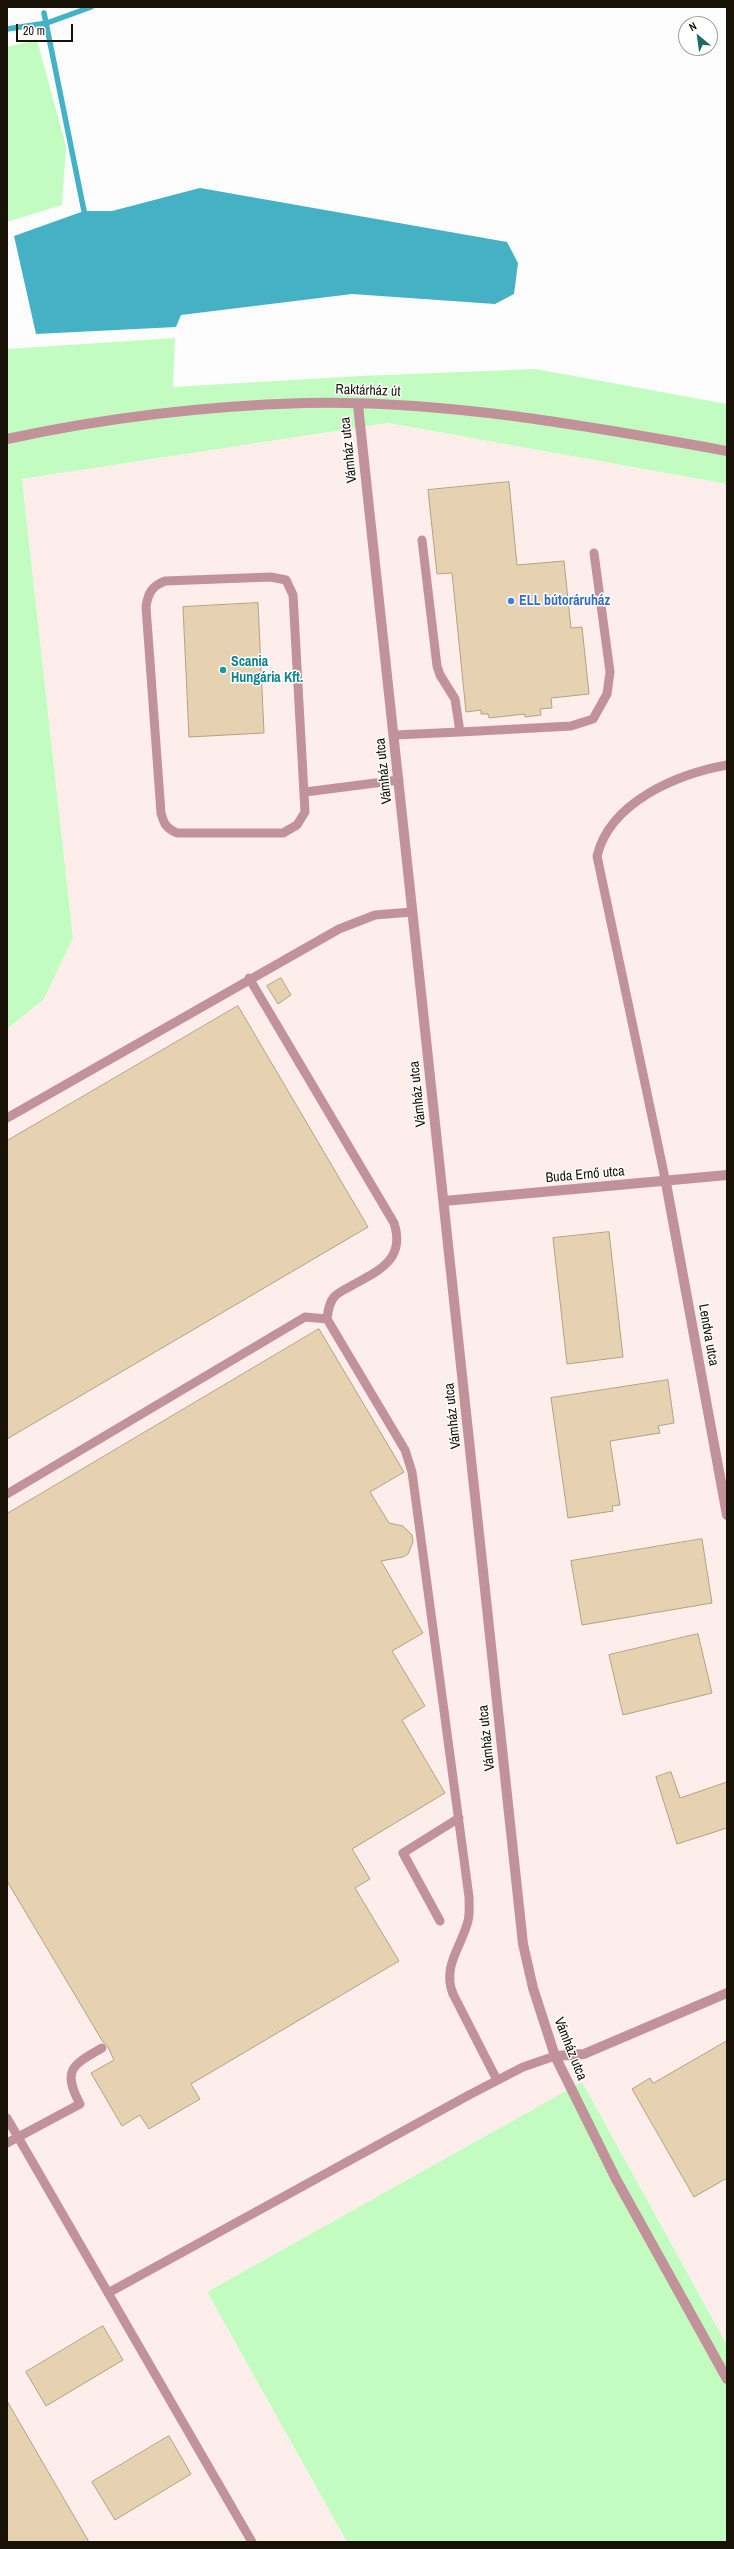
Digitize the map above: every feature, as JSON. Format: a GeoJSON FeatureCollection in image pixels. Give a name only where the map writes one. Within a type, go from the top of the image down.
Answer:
{"type":"FeatureCollection","features":[{"type":"Feature","properties":{"kind":"street","name":"Raktárház út"},"geometry":{"type":"LineString","coordinates":[[7,439],[103,422],[176,412],[305,403],[425,408],[506,415],[727,451]]}},
{"type":"Feature","properties":{"kind":"street","name":"Vámház utca"},"geometry":{"type":"LineString","coordinates":[[358,405],[395,735],[412,912],[523,1944],[533,1988],[555,2056],[616,2179],[727,2379]]}},
{"type":"Feature","properties":{"kind":"street","name":"Buda Ernő utca"},"geometry":{"type":"LineString","coordinates":[[444,1201],[666,1182],[727,1175]]}},
{"type":"Feature","properties":{"kind":"street","name":"Lendva utca"},"geometry":{"type":"LineString","coordinates":[[666,1182],[727,1516]]}},
{"type":"Feature","properties":{"kind":"street"},"geometry":{"type":"LineString","coordinates":[[555,2056],[584,2054],[727,1993]]}},
{"type":"Feature","properties":{"kind":"lane"},"geometry":{"type":"LineString","coordinates":[[422,540],[437,666],[440,675],[455,698],[460,732]]}},
{"type":"Feature","properties":{"kind":"lane"},"geometry":{"type":"LineString","coordinates":[[395,735],[571,726],[593,719],[607,694],[610,672],[594,553]]}},
{"type":"Feature","properties":{"kind":"lane"},"geometry":{"type":"LineString","coordinates":[[271,577],[286,580],[290,586],[305,792],[305,812],[302,820],[291,830],[283,833],[177,832],[168,829],[163,822],[146,607],[150,590],[157,584],[165,581],[271,577]]}},
{"type":"Feature","properties":{"kind":"lane"},"geometry":{"type":"LineString","coordinates":[[666,1182],[597,856],[605,834],[617,817],[633,805],[659,788],[684,777],[727,765]]}},
{"type":"Feature","properties":{"kind":"lane"},"geometry":{"type":"LineString","coordinates":[[305,792],[399,780]]}},
{"type":"Feature","properties":{"kind":"lane"},"geometry":{"type":"LineString","coordinates":[[7,1118],[248,978],[339,928],[363,918],[389,912],[412,912]]}},
{"type":"Feature","properties":{"kind":"lane"},"geometry":{"type":"LineString","coordinates":[[248,978],[394,1223],[397,1233],[394,1255],[385,1266],[335,1296],[330,1305],[327,1319],[409,1459],[459,1818],[469,1913],[465,1931],[451,1961],[448,1981],[452,1994],[497,2080]]}},
{"type":"Feature","properties":{"kind":"lane"},"geometry":{"type":"LineString","coordinates":[[7,1494],[305,1316],[327,1319]]}},
{"type":"Feature","properties":{"kind":"lane"},"geometry":{"type":"LineString","coordinates":[[440,1922],[404,1852],[459,1818]]}},
{"type":"Feature","properties":{"kind":"lane"},"geometry":{"type":"LineString","coordinates":[[7,2143],[80,2104],[70,2081],[73,2069],[78,2062],[102,2048]]}},
{"type":"Feature","properties":{"kind":"lane"},"geometry":{"type":"LineString","coordinates":[[108,2293],[497,2080],[555,2056]]}},
{"type":"Feature","properties":{"kind":"lane"},"geometry":{"type":"LineString","coordinates":[[7,2118],[252,2542]]}},
{"type":"Feature","properties":{"kind":"shaded area"},"geometry":{"type":"Polygon","coordinates":[[[388,423],[727,484],[727,2345],[582,2083],[207,2292],[347,2542],[7,2542],[7,1029],[44,999],[73,938],[22,479],[388,423]]]}},
{"type":"Feature","properties":{"kind":"green space"},"geometry":{"type":"Polygon","coordinates":[[[37,40],[66,146],[62,205],[7,222],[7,47],[37,40]]]}},
{"type":"Feature","properties":{"kind":"green space"},"geometry":{"type":"Polygon","coordinates":[[[175,338],[173,387],[361,376],[536,369],[727,404],[727,484],[388,423],[22,479],[73,938],[44,999],[7,1029],[7,349],[175,338]]]}},
{"type":"Feature","properties":{"kind":"green space"},"geometry":{"type":"Polygon","coordinates":[[[582,2082],[727,2345],[727,2542],[347,2542],[207,2292],[582,2082]]]}},
{"type":"Feature","properties":{"kind":"water"},"geometry":{"type":"Polygon","coordinates":[[[200,188],[507,242],[518,263],[514,294],[495,304],[352,294],[181,315],[176,327],[36,334],[14,236],[84,211],[112,211],[200,188]]]}},
{"type":"Feature","properties":{"kind":"building","name":"ELL bútoráruház"},"geometry":{"type":"Polygon","coordinates":[[[509,482],[517,565],[564,561],[571,628],[582,627],[589,694],[551,698],[552,708],[540,709],[541,715],[525,717],[525,714],[489,718],[488,714],[481,714],[481,710],[466,712],[452,573],[437,574],[428,490],[509,482]]]}},
{"type":"Feature","properties":{"kind":"building","name":"Scania Hungária Kft."},"geometry":{"type":"Polygon","coordinates":[[[258,603],[264,733],[189,737],[183,607],[258,603]]]}},
{"type":"Feature","properties":{"kind":"building"},"geometry":{"type":"Polygon","coordinates":[[[281,978],[291,995],[278,1004],[267,986],[281,978]]]}},
{"type":"Feature","properties":{"kind":"building"},"geometry":{"type":"Polygon","coordinates":[[[238,1006],[368,1227],[7,1439],[7,1141],[238,1006]]]}},
{"type":"Feature","properties":{"kind":"building"},"geometry":{"type":"Polygon","coordinates":[[[609,1232],[623,1357],[567,1364],[553,1238],[609,1232]]]}},
{"type":"Feature","properties":{"kind":"building"},"geometry":{"type":"Polygon","coordinates":[[[319,1329],[404,1472],[370,1492],[389,1523],[403,1526],[412,1535],[413,1542],[408,1554],[403,1557],[381,1561],[423,1633],[392,1651],[425,1706],[402,1720],[445,1793],[352,1849],[370,1879],[355,1888],[399,1961],[191,2084],[200,2099],[149,2129],[140,2115],[122,2126],[91,2073],[114,2060],[107,2045],[103,2042],[7,1881],[7,1514],[319,1329]]]}},
{"type":"Feature","properties":{"kind":"building"},"geometry":{"type":"Polygon","coordinates":[[[668,1380],[674,1423],[658,1426],[660,1433],[610,1441],[620,1505],[612,1506],[613,1511],[568,1518],[551,1398],[668,1380]]]}},
{"type":"Feature","properties":{"kind":"building"},"geometry":{"type":"Polygon","coordinates":[[[702,1539],[712,1603],[582,1625],[571,1561],[702,1539]]]}},
{"type":"Feature","properties":{"kind":"building"},"geometry":{"type":"Polygon","coordinates":[[[698,1634],[712,1693],[623,1715],[609,1655],[698,1634]]]}},
{"type":"Feature","properties":{"kind":"building"},"geometry":{"type":"Polygon","coordinates":[[[671,1772],[680,1798],[727,1782],[727,1828],[677,1844],[656,1777],[671,1772]]]}},
{"type":"Feature","properties":{"kind":"building"},"geometry":{"type":"Polygon","coordinates":[[[727,2041],[727,2178],[694,2197],[632,2089],[650,2078],[653,2083],[727,2041]]]}},
{"type":"Feature","properties":{"kind":"building"},"geometry":{"type":"Polygon","coordinates":[[[103,2326],[123,2360],[46,2406],[26,2372],[103,2326]]]}},
{"type":"Feature","properties":{"kind":"building"},"geometry":{"type":"Polygon","coordinates":[[[7,2401],[89,2542],[7,2542],[7,2401]]]}},
{"type":"Feature","properties":{"kind":"building"},"geometry":{"type":"Polygon","coordinates":[[[169,2436],[191,2474],[115,2520],[92,2482],[169,2436]]]}},
{"type":"Feature","properties":{"kind":"waterway"},"geometry":{"type":"LineString","coordinates":[[7,29],[47,23],[91,7]]}},
{"type":"Feature","properties":{"kind":"waterway"},"geometry":{"type":"LineString","coordinates":[[44,13],[84,211]]}},
{"type":"Feature","properties":{"kind":"place","name":"ELL bútoráruház"},"geometry":{"type":"Point","coordinates":[511,601]}},
{"type":"Feature","properties":{"kind":"place","name":"Scania Hungária Kft."},"geometry":{"type":"Point","coordinates":[223,670]}}]}
